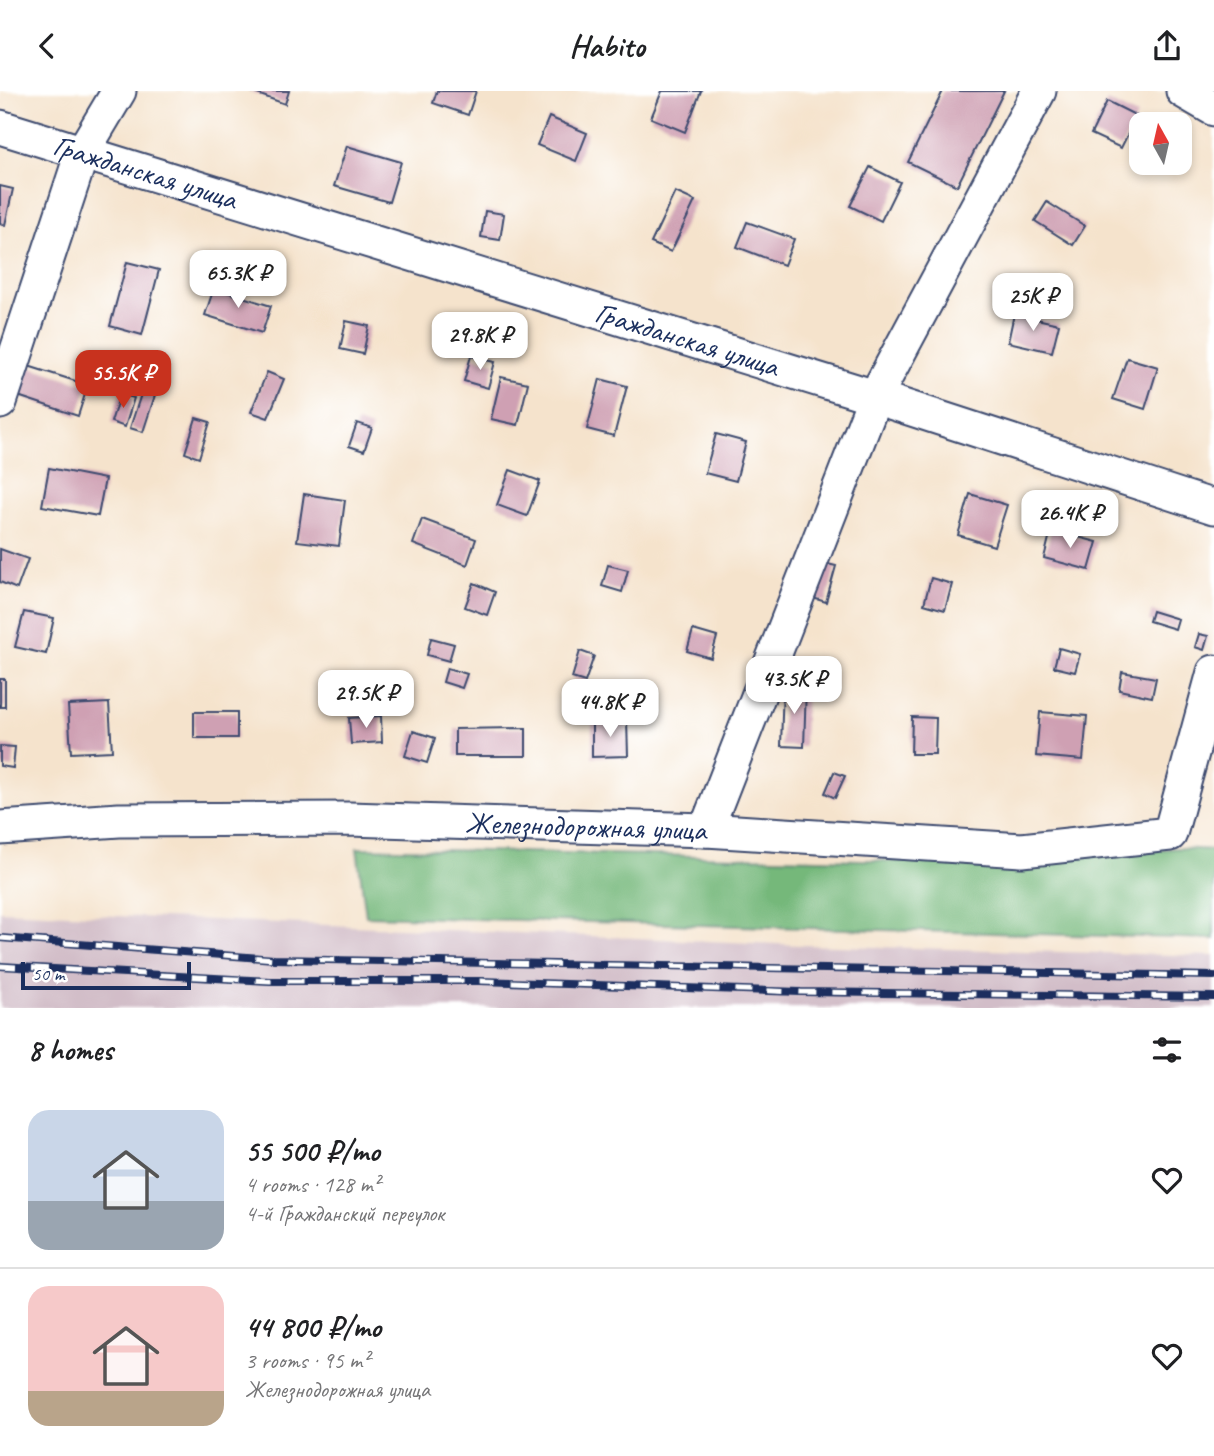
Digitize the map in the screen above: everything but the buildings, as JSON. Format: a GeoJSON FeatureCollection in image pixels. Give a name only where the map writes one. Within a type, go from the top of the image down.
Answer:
{"type":"FeatureCollection","features":[{"type":"Feature","properties":{"kind":"street"},"geometry":{"type":"LineString","coordinates":[[0,402],[82,153],[119,91]]}},
{"type":"Feature","properties":{"kind":"street"},"geometry":{"type":"LineString","coordinates":[[706,830],[875,397],[1039,91]]}},
{"type":"Feature","properties":{"kind":"street"},"geometry":{"type":"LineString","coordinates":[[1183,91],[1214,109]]}},
{"type":"Feature","properties":{"kind":"street","name":"Гражданская улица"},"geometry":{"type":"LineString","coordinates":[[0,127],[875,397],[1214,507]]}},
{"type":"Feature","properties":{"kind":"street","name":"Железнодорожная улица"},"geometry":{"type":"LineString","coordinates":[[0,828],[119,820],[349,819],[706,830],[1022,850],[1170,834],[1214,672]]}},
{"type":"Feature","properties":{"kind":"shaded area"},"geometry":{"type":"Polygon","coordinates":[[[0,911],[800,945],[1214,956],[1214,1008],[0,1008],[0,911]]]}},
{"type":"Feature","properties":{"kind":"green space"},"geometry":{"type":"Polygon","coordinates":[[[357,848],[989,863],[1178,848],[1214,850],[1214,939],[366,916],[357,848]]]}},
{"type":"Feature","properties":{"kind":"railway"},"geometry":{"type":"LineString","coordinates":[[0,938],[274,959],[1214,976]]}},
{"type":"Feature","properties":{"kind":"railway"},"geometry":{"type":"LineString","coordinates":[[0,966],[270,981],[480,981],[801,992],[1214,997]]}}]}
